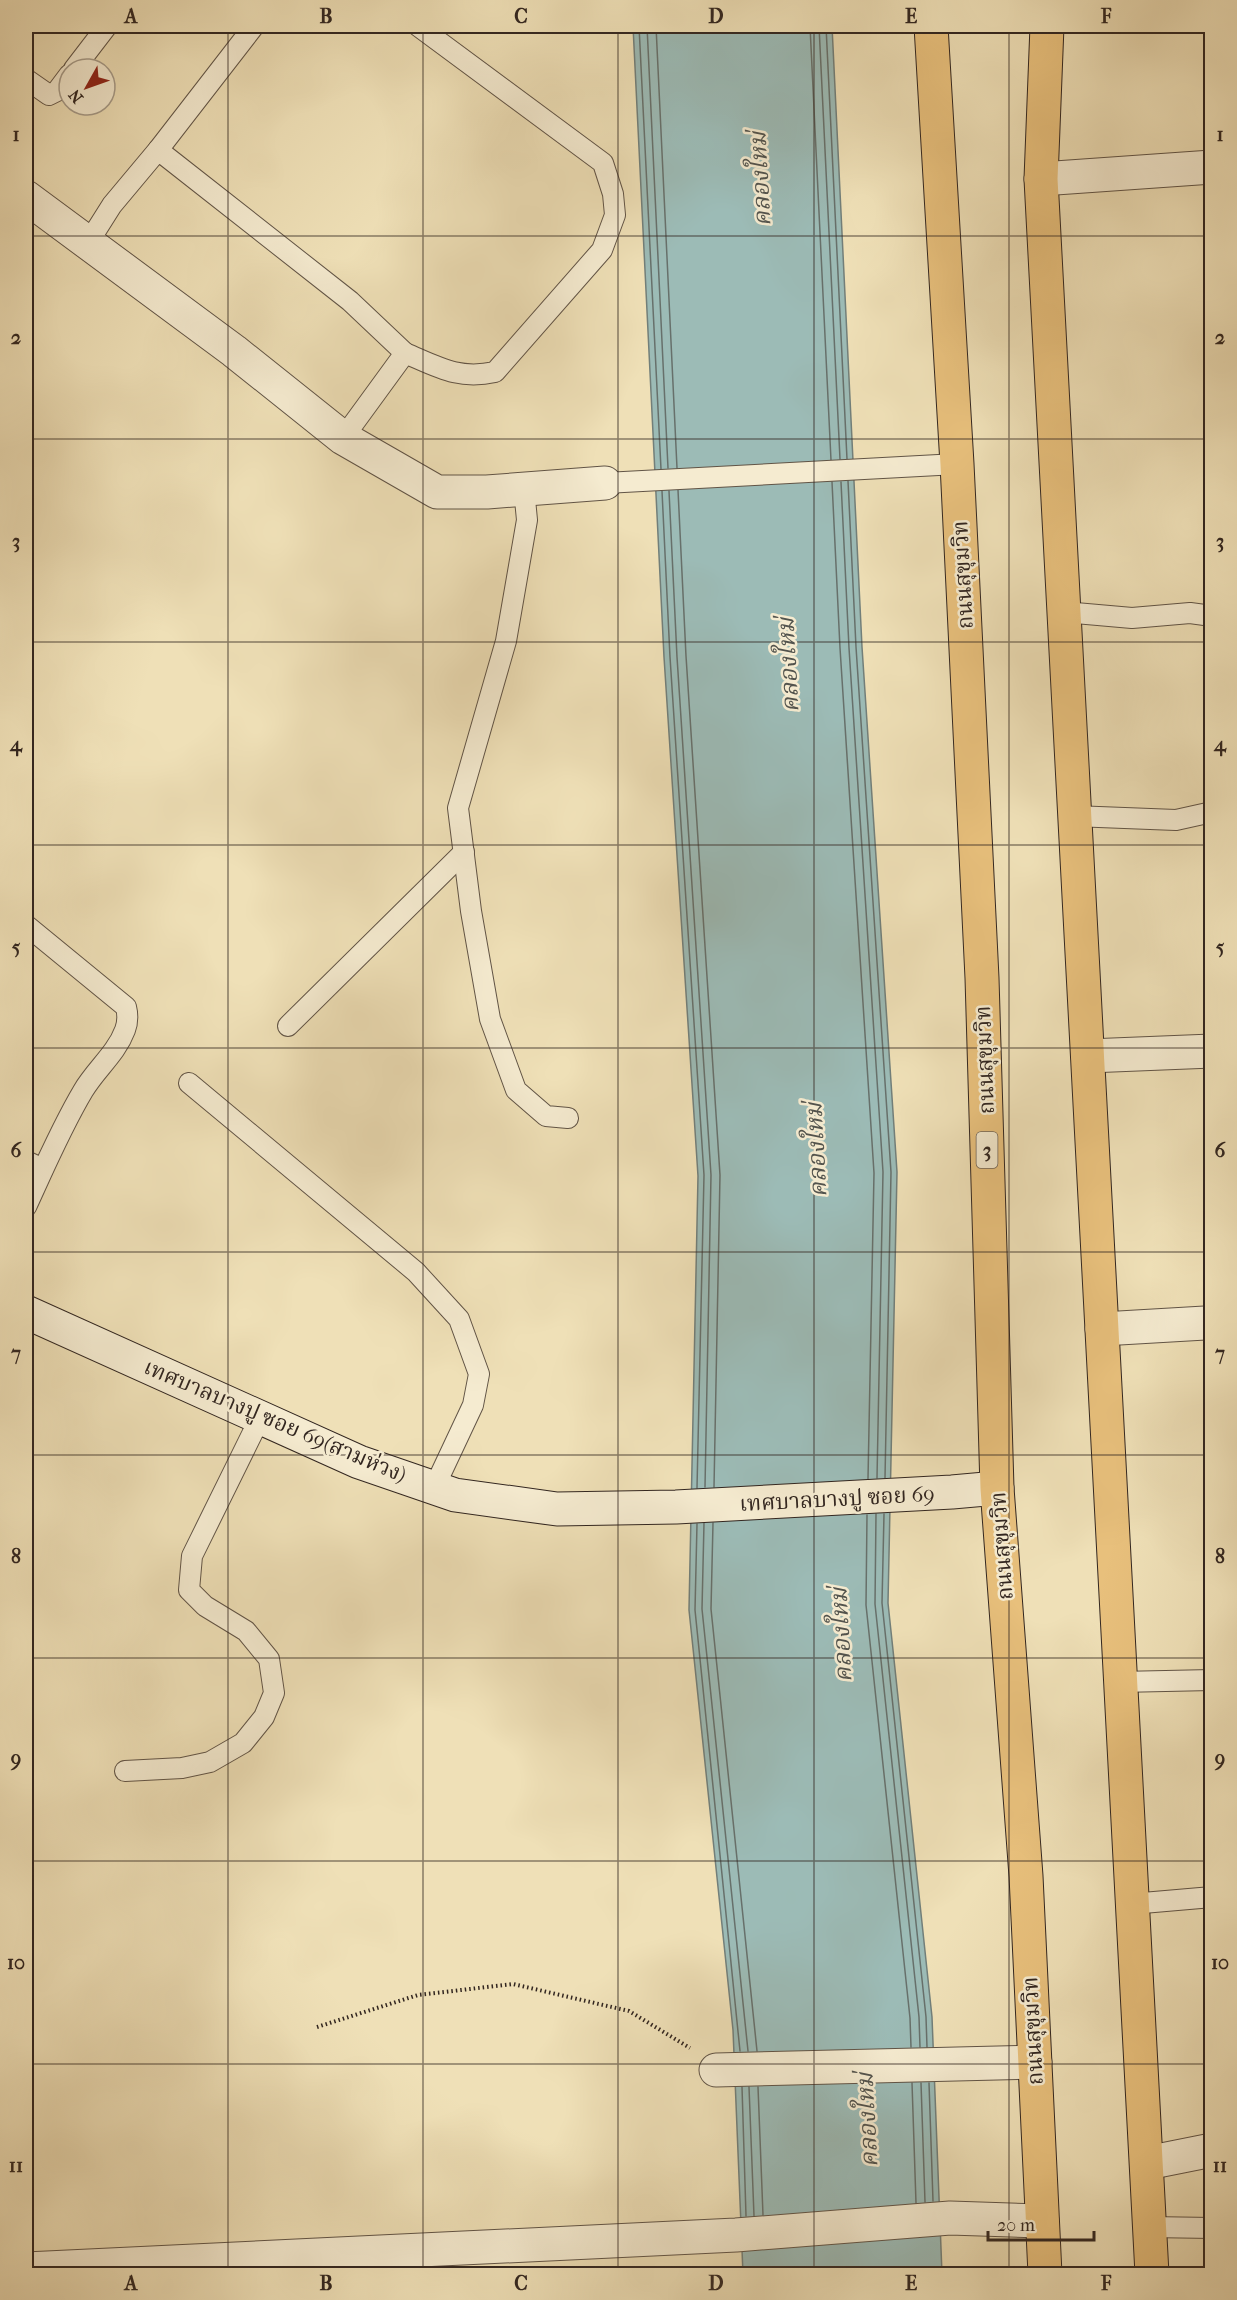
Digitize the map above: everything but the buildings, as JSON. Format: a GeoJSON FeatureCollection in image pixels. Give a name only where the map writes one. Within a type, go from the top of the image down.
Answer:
{"type":"FeatureCollection","features":[{"type":"Feature","properties":{"kind":"highway","name":"ถนนสุขุมวิท"},"geometry":{"type":"LineString","coordinates":[[931,26],[957,464],[982,978],[997,1488],[1026,1876],[1045,2274]]}},
{"type":"Feature","properties":{"kind":"highway"},"geometry":{"type":"LineString","coordinates":[[1047,26],[1041,179],[1152,2274]]}},
{"type":"Feature","properties":{"kind":"street"},"geometry":{"type":"LineString","coordinates":[[1041,179],[1212,167]]}},
{"type":"Feature","properties":{"kind":"street"},"geometry":{"type":"LineString","coordinates":[[26,197],[234,351],[343,438],[437,492],[487,492],[605,483]]}},
{"type":"Feature","properties":{"kind":"street"},"geometry":{"type":"LineString","coordinates":[[1088,1056],[1212,1051]]}},
{"type":"Feature","properties":{"kind":"street","name":"เทศบาลบางปู ซอย 69(สามห่วง)"},"geometry":{"type":"LineString","coordinates":[[26,1312],[358,1462],[455,1495],[557,1509],[676,1507]]}},
{"type":"Feature","properties":{"kind":"street"},"geometry":{"type":"LineString","coordinates":[[1102,1329],[1205,1323]]}},
{"type":"Feature","properties":{"kind":"street","name":"เทศบาลบางปู ซอย 69"},"geometry":{"type":"LineString","coordinates":[[676,1507],[997,1488]]}},
{"type":"Feature","properties":{"kind":"street"},"geometry":{"type":"LineString","coordinates":[[721,2070],[1035,2062]]}},
{"type":"Feature","properties":{"kind":"street"},"geometry":{"type":"LineString","coordinates":[[1146,2163],[1212,2150]]}},
{"type":"Feature","properties":{"kind":"street"},"geometry":{"type":"LineString","coordinates":[[26,2269],[736,2235],[950,2218],[1042,2221]]}},
{"type":"Feature","properties":{"kind":"lane"},"geometry":{"type":"LineString","coordinates":[[83,57],[107,26]]}},
{"type":"Feature","properties":{"kind":"lane"},"geometry":{"type":"LineString","coordinates":[[88,243],[112,205],[158,150],[254,26]]}},
{"type":"Feature","properties":{"kind":"lane"},"geometry":{"type":"LineString","coordinates":[[158,150],[350,302],[405,352],[450,373],[476,376],[495,372],[602,250],[615,215],[613,194],[603,163],[418,26]]}},
{"type":"Feature","properties":{"kind":"lane"},"geometry":{"type":"LineString","coordinates":[[26,79],[49,95],[57,91]]}},
{"type":"Feature","properties":{"kind":"lane"},"geometry":{"type":"LineString","coordinates":[[343,438],[405,352]]}},
{"type":"Feature","properties":{"kind":"lane"},"geometry":{"type":"LineString","coordinates":[[605,483],[957,464]]}},
{"type":"Feature","properties":{"kind":"lane"},"geometry":{"type":"LineString","coordinates":[[524,489],[527,520],[506,641],[458,808],[471,911],[490,1019],[516,1090],[546,1116],[568,1118]]}},
{"type":"Feature","properties":{"kind":"lane"},"geometry":{"type":"LineString","coordinates":[[1064,612],[1131,618],[1190,613],[1212,616]]}},
{"type":"Feature","properties":{"kind":"lane"},"geometry":{"type":"LineString","coordinates":[[1073,816],[1176,820],[1212,812]]}},
{"type":"Feature","properties":{"kind":"lane"},"geometry":{"type":"LineString","coordinates":[[288,1026],[464,852]]}},
{"type":"Feature","properties":{"kind":"lane"},"geometry":{"type":"LineString","coordinates":[[26,925],[126,1007],[128,1016],[126,1028],[114,1052],[85,1088],[60,1131],[34,1165],[26,1207]]}},
{"type":"Feature","properties":{"kind":"lane"},"geometry":{"type":"LineString","coordinates":[[189,1083],[416,1272],[459,1319],[479,1374],[473,1405],[434,1488]]}},
{"type":"Feature","properties":{"kind":"lane"},"geometry":{"type":"LineString","coordinates":[[125,1771],[182,1768],[210,1762],[243,1743],[264,1716],[274,1693],[269,1659],[246,1631],[205,1606],[189,1590],[192,1556],[260,1418]]}},
{"type":"Feature","properties":{"kind":"lane"},"geometry":{"type":"LineString","coordinates":[[1119,1682],[1212,1680]]}},
{"type":"Feature","properties":{"kind":"lane"},"geometry":{"type":"LineString","coordinates":[[1131,1904],[1212,1897]]}},
{"type":"Feature","properties":{"kind":"lane"},"geometry":{"type":"LineString","coordinates":[[1149,2227],[1212,2228]]}},
{"type":"Feature","properties":{"kind":"path"},"geometry":{"type":"LineString","coordinates":[[318,2027],[418,1995],[513,1984],[629,2011],[721,2070]]}},
{"type":"Feature","properties":{"kind":"water","name":"คลองใหม่"},"geometry":{"type":"Polygon","coordinates":[[[633,26],[832,26],[862,647],[897,1172],[888,1603],[932,2017],[942,2274],[743,2274],[733,2030],[689,1610],[698,1176],[664,657],[633,26]]]}}]}
